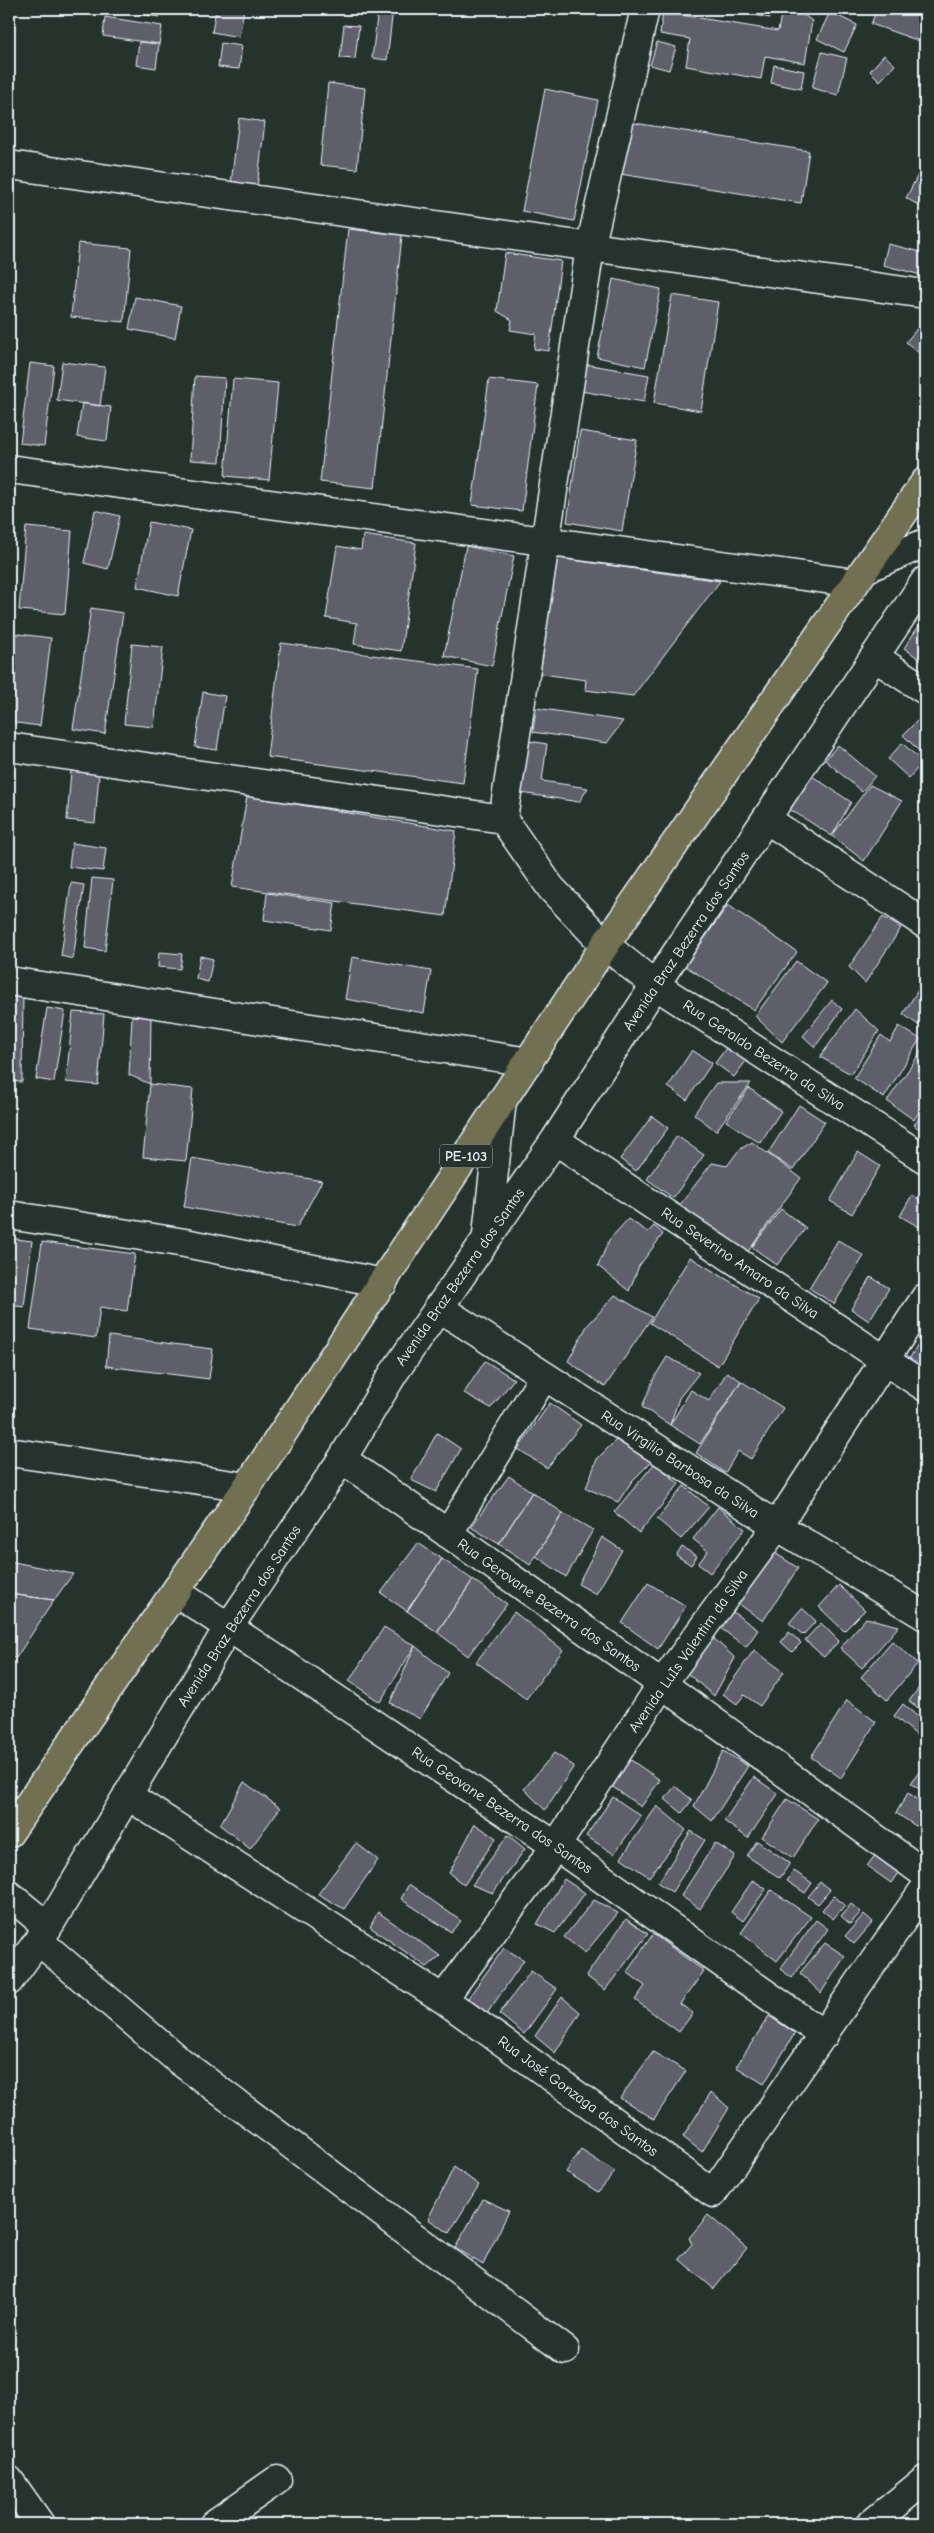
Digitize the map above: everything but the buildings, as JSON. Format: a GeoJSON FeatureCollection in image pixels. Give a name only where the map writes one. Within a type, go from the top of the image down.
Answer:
{"type":"FeatureCollection","features":[{"type":"Feature","properties":{"kind":"main road","name":"PE-103"},"geometry":{"type":"LineString","coordinates":[[9,1833],[247,1487],[605,945],[925,482]]}},
{"type":"Feature","properties":{"kind":"street"},"geometry":{"type":"LineString","coordinates":[[9,747],[503,819],[590,248],[645,9]]}},
{"type":"Feature","properties":{"kind":"street"},"geometry":{"type":"LineString","coordinates":[[9,165],[925,294]]}},
{"type":"Feature","properties":{"kind":"street"},"geometry":{"type":"LineString","coordinates":[[9,469],[544,540],[860,576],[925,543]]}},
{"type":"Feature","properties":{"kind":"street","name":"Avenida Braz Bezerra dos Santos"},"geometry":{"type":"LineString","coordinates":[[9,1981],[44,1934],[228,1628],[342,1459],[393,1374],[556,1140],[656,985],[876,658],[925,581]]}},
{"type":"Feature","properties":{"kind":"street"},"geometry":{"type":"LineString","coordinates":[[876,658],[925,690]]}},
{"type":"Feature","properties":{"kind":"street","name":"Rua Geraldo Bezerra da Silva"},"geometry":{"type":"LineString","coordinates":[[503,819],[552,888],[605,945],[656,985],[925,1159]]}},
{"type":"Feature","properties":{"kind":"street"},"geometry":{"type":"LineString","coordinates":[[766,820],[925,924]]}},
{"type":"Feature","properties":{"kind":"street"},"geometry":{"type":"LineString","coordinates":[[9,980],[529,1062]]}},
{"type":"Feature","properties":{"kind":"street"},"geometry":{"type":"LineString","coordinates":[[486,1238],[502,1100]]}},
{"type":"Feature","properties":{"kind":"street","name":"Rua Severino Amaro da Silva"},"geometry":{"type":"LineString","coordinates":[[556,1140],[925,1386]]}},
{"type":"Feature","properties":{"kind":"street"},"geometry":{"type":"LineString","coordinates":[[9,1215],[185,1243],[383,1283]]}},
{"type":"Feature","properties":{"kind":"street","name":"Avenida LuIs Valentim da Silva"},"geometry":{"type":"LineString","coordinates":[[443,1999],[556,1846],[662,1684],[777,1526],[925,1298]]}},
{"type":"Feature","properties":{"kind":"street","name":"Rua Virgilio Barbosa da Silva"},"geometry":{"type":"LineString","coordinates":[[438,1307],[777,1526],[925,1616]]}},
{"type":"Feature","properties":{"kind":"street"},"geometry":{"type":"LineString","coordinates":[[448,1534],[544,1376]]}},
{"type":"Feature","properties":{"kind":"street"},"geometry":{"type":"LineString","coordinates":[[9,1452],[247,1487]]}},
{"type":"Feature","properties":{"kind":"street","name":"Rua Gerovane Bezerra dos Santos"},"geometry":{"type":"LineString","coordinates":[[342,1459],[662,1684],[925,1874]]}},
{"type":"Feature","properties":{"kind":"street","name":"Rua Geovane Bezerra dos Santos"},"geometry":{"type":"LineString","coordinates":[[176,1592],[556,1846],[824,2035]]}},
{"type":"Feature","properties":{"kind":"street","name":"Rua José Gonzaga dos Santos"},"geometry":{"type":"LineString","coordinates":[[128,1796],[443,1999],[713,2193],[824,2035]]}},
{"type":"Feature","properties":{"kind":"street"},"geometry":{"type":"LineString","coordinates":[[824,2035],[925,1888]]}},
{"type":"Feature","properties":{"kind":"street"},"geometry":{"type":"LineString","coordinates":[[9,1895],[44,1934],[177,2059],[565,2350]]}},
{"type":"Feature","properties":{"kind":"street"},"geometry":{"type":"LineString","coordinates":[[9,2480],[40,2524]]}},
{"type":"Feature","properties":{"kind":"street"},"geometry":{"type":"LineString","coordinates":[[214,2524],[276,2480]]}},
{"type":"Feature","properties":{"kind":"street"},"geometry":{"type":"LineString","coordinates":[[871,2524],[925,2480]]}}]}
